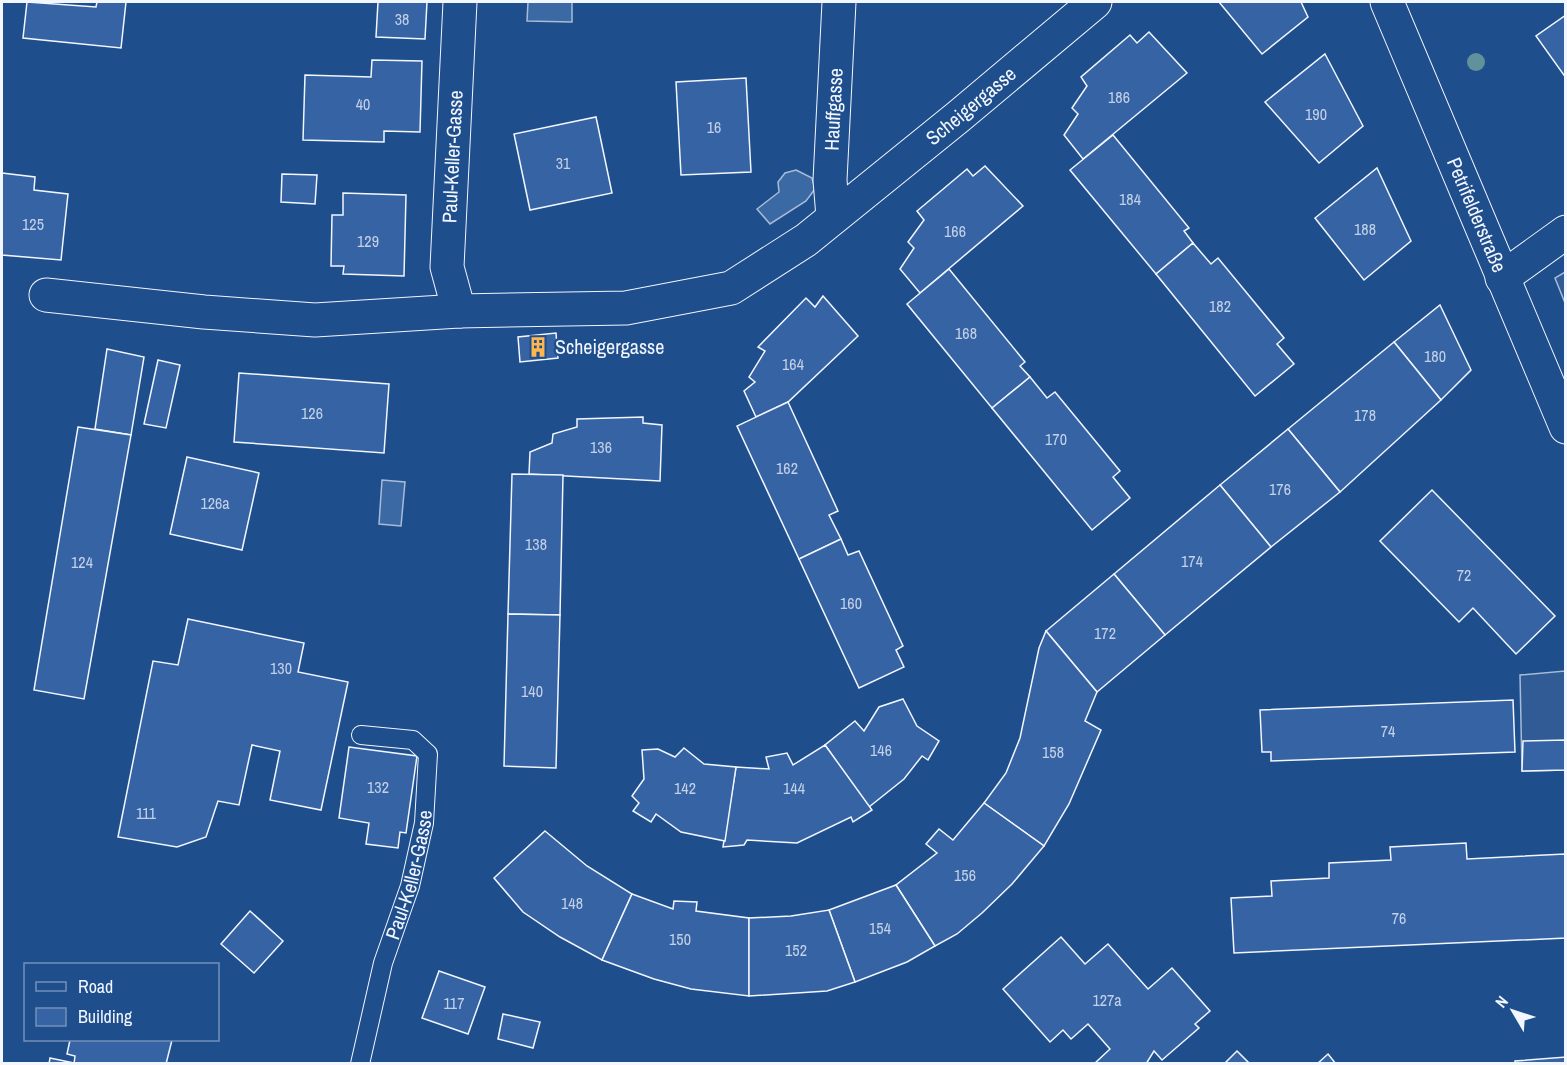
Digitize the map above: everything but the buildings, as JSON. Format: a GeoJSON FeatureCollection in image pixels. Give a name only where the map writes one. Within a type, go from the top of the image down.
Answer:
{"type":"FeatureCollection","features":[{"type":"Feature","properties":{"kind":"street","name":"Paul-Keller-Gasse"},"geometry":{"type":"LineString","coordinates":[[459,311],[447,267],[460,2]]}},
{"type":"Feature","properties":{"kind":"street","name":"Hauffgasse"},"geometry":{"type":"LineString","coordinates":[[833,217],[830,180],[839,2]]}},
{"type":"Feature","properties":{"kind":"street","name":"Scheigergasse"},"geometry":{"type":"LineString","coordinates":[[46,295],[204,312],[315,320],[459,311],[626,308],[731,288],[806,240],[1095,2]]}},
{"type":"Feature","properties":{"kind":"street","name":"Petrifelderstraße"},"geometry":{"type":"LineString","coordinates":[[1387,2],[1566,427]]}},
{"type":"Feature","properties":{"kind":"street"},"geometry":{"type":"LineString","coordinates":[[1502,278],[1566,232]]}},
{"type":"Feature","properties":{"kind":"lane","name":"Paul-Keller-Gasse"},"geometry":{"type":"LineString","coordinates":[[360,1064],[383,963],[411,886],[424,823],[428,754],[413,740],[361,735]]}},
{"type":"Feature","properties":{"kind":"shaded area"},"geometry":{"type":"Polygon","coordinates":[[[528,2],[572,2],[572,22],[527,21],[528,2]]]}},
{"type":"Feature","properties":{"kind":"shaded area"},"geometry":{"type":"Polygon","coordinates":[[[796,170],[812,178],[815,189],[806,201],[770,224],[757,209],[779,192],[778,182],[785,173],[796,170]]]}},
{"type":"Feature","properties":{"kind":"shaded area"},"geometry":{"type":"Polygon","coordinates":[[[1565,272],[1565,303],[1555,278],[1565,272]]]}},
{"type":"Feature","properties":{"kind":"shaded area"},"geometry":{"type":"Polygon","coordinates":[[[382,480],[405,482],[401,526],[379,524],[382,480]]]}},
{"type":"Feature","properties":{"kind":"shaded area"},"geometry":{"type":"Polygon","coordinates":[[[1565,671],[1565,770],[1522,771],[1520,675],[1565,671]]]}},
{"type":"Feature","properties":{"kind":"place","name":"Scheigergasse"},"geometry":{"type":"Point","coordinates":[538,347]}}]}
